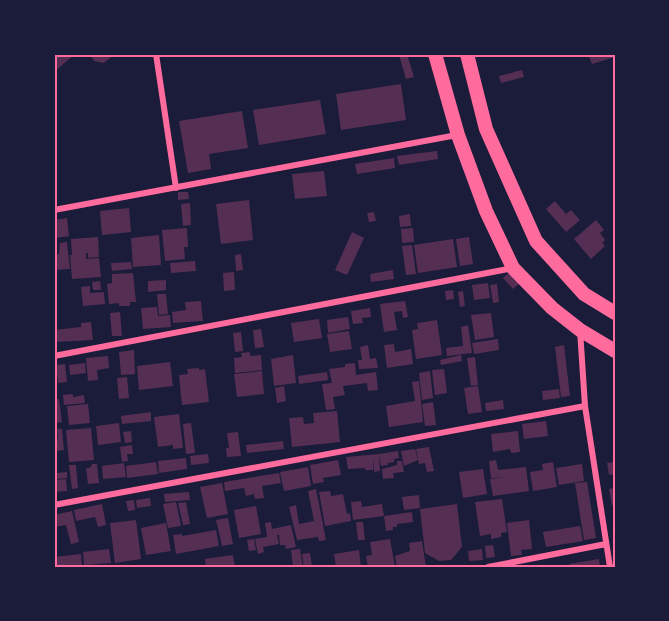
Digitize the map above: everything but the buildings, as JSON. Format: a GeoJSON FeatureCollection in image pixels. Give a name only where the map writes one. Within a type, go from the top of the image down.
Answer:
{"type":"FeatureCollection","features":[{"type":"Feature","properties":{"kind":"highway"},"geometry":{"type":"LineString","coordinates":[[435,54],[458,135],[486,211],[513,268],[552,308],[580,330],[615,351]]}},
{"type":"Feature","properties":{"kind":"highway"},"geometry":{"type":"LineString","coordinates":[[467,54],[486,129],[536,241],[584,294],[615,313]]}},
{"type":"Feature","properties":{"kind":"street"},"geometry":{"type":"LineString","coordinates":[[156,54],[176,188]]}},
{"type":"Feature","properties":{"kind":"street"},"geometry":{"type":"LineString","coordinates":[[54,210],[458,135]]}},
{"type":"Feature","properties":{"kind":"street"},"geometry":{"type":"LineString","coordinates":[[54,356],[513,268]]}},
{"type":"Feature","properties":{"kind":"street"},"geometry":{"type":"LineString","coordinates":[[580,330],[585,406],[610,567]]}},
{"type":"Feature","properties":{"kind":"street"},"geometry":{"type":"LineString","coordinates":[[54,505],[585,406]]}},
{"type":"Feature","properties":{"kind":"street"},"geometry":{"type":"LineString","coordinates":[[488,567],[606,543]]}}]}
